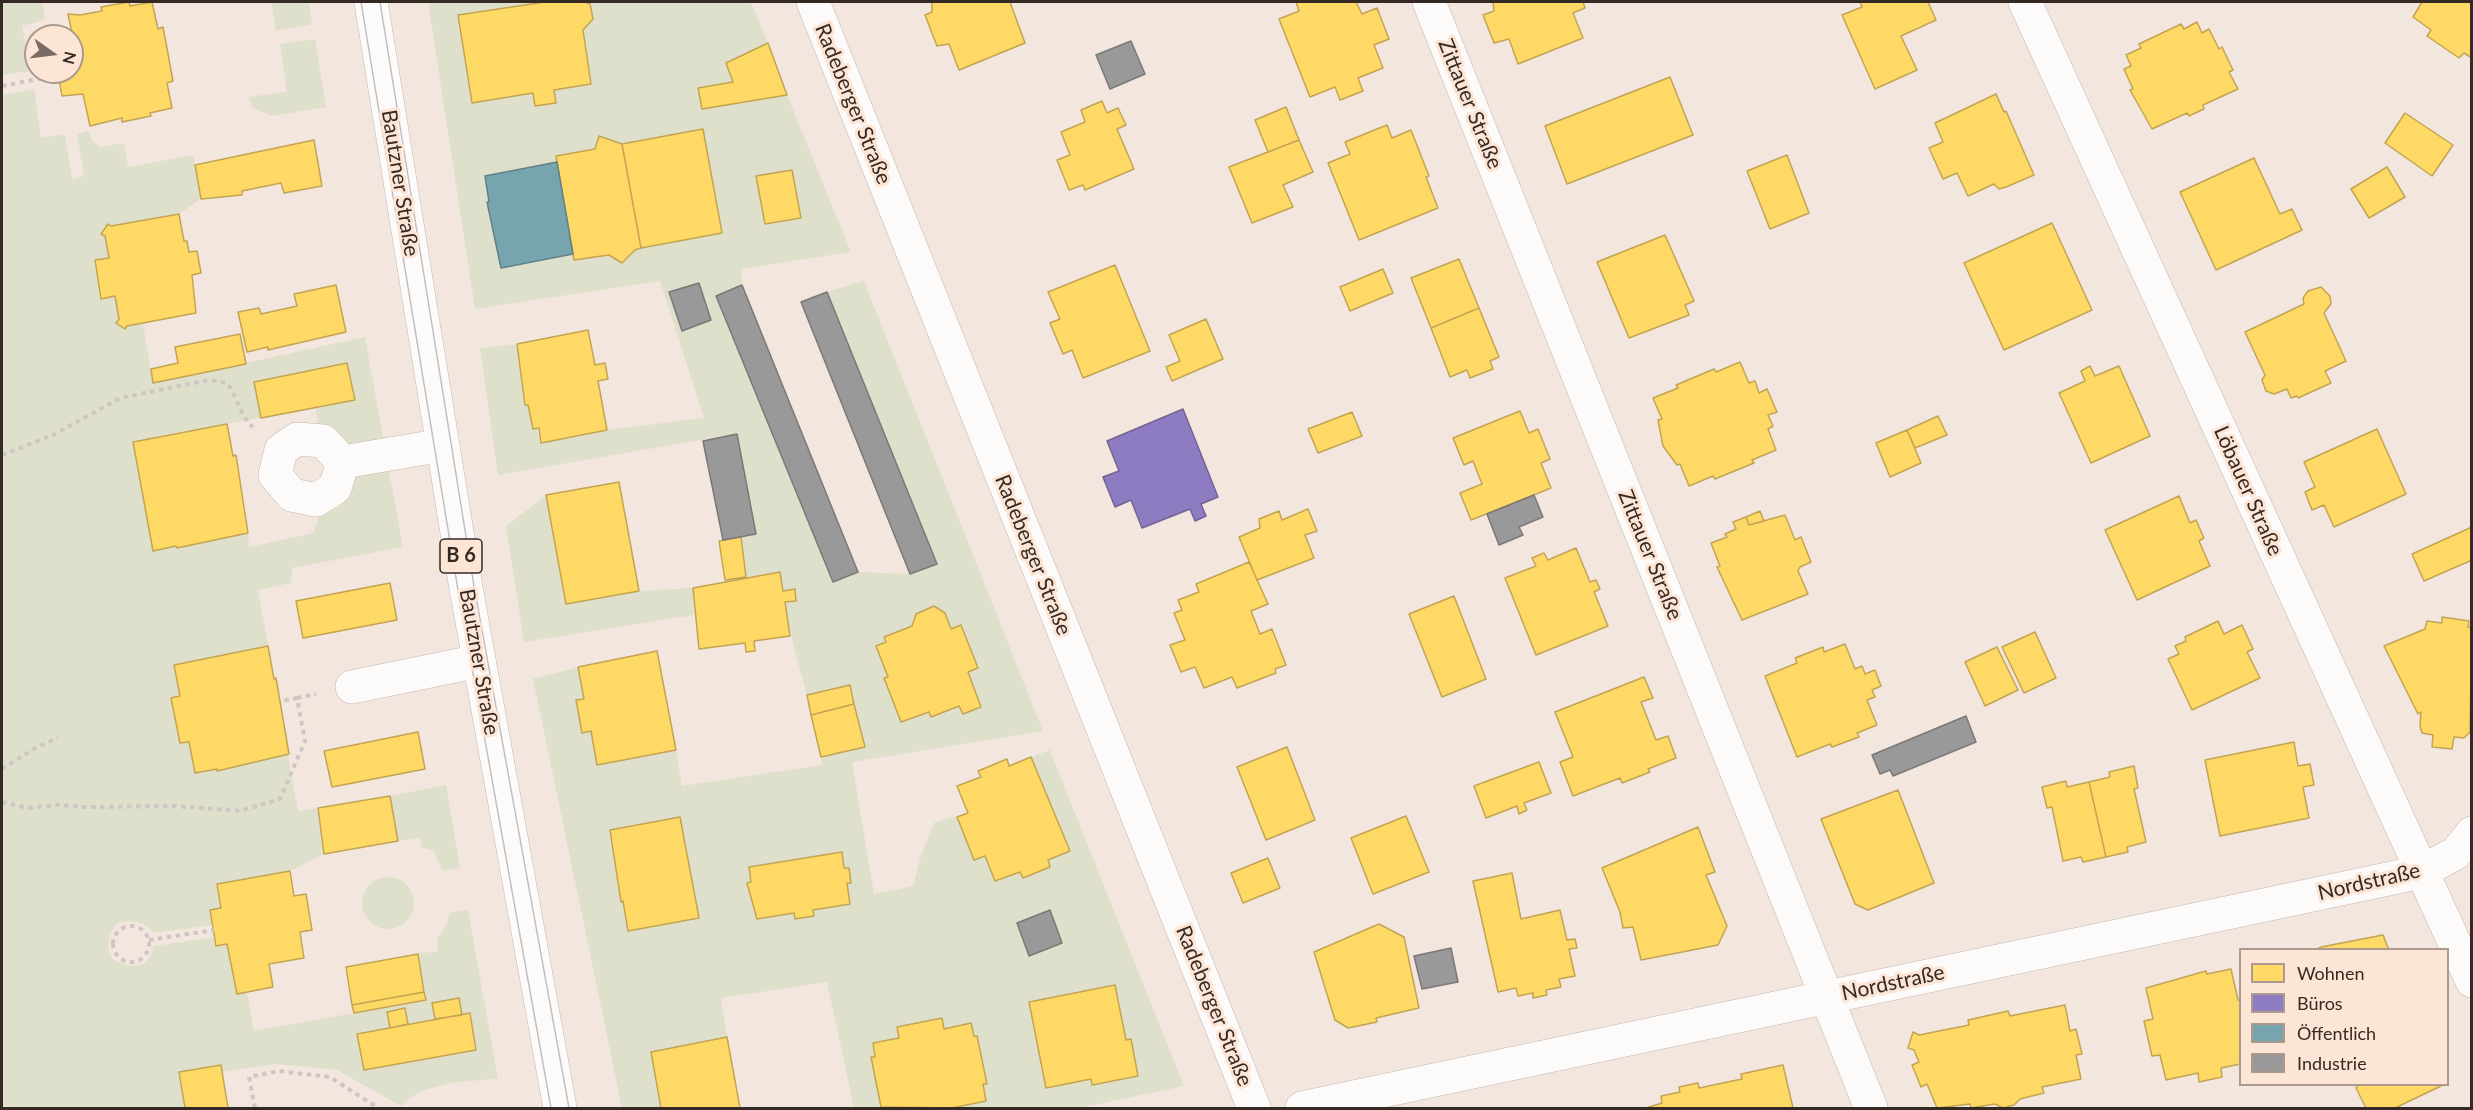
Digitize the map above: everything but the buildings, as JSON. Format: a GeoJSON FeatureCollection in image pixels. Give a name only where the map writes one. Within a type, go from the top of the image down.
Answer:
{"type":"FeatureCollection","features":[{"type":"Feature","properties":{"kind":"street","name":"Bautzner Straße"},"geometry":{"type":"LineString","coordinates":[[371,2],[442,445],[560,1108]]}},
{"type":"Feature","properties":{"kind":"street","name":"Radeberger Straße"},"geometry":{"type":"LineString","coordinates":[[813,2],[1254,1108]]}},
{"type":"Feature","properties":{"kind":"street","name":"Zittauer Straße"},"geometry":{"type":"LineString","coordinates":[[1429,2],[1871,1108]]}},
{"type":"Feature","properties":{"kind":"street","name":"Löbauer Straße"},"geometry":{"type":"LineString","coordinates":[[2025,2],[2472,981]]}},
{"type":"Feature","properties":{"kind":"street"},"geometry":{"type":"LineString","coordinates":[[297,439],[323,441],[343,462],[335,488],[316,500],[292,495],[275,475],[281,450],[297,439]]}},
{"type":"Feature","properties":{"kind":"street"},"geometry":{"type":"LineString","coordinates":[[343,462],[442,445]]}},
{"type":"Feature","properties":{"kind":"street"},"geometry":{"type":"LineString","coordinates":[[352,687],[479,661]]}},
{"type":"Feature","properties":{"kind":"street","name":"Nordstraße"},"geometry":{"type":"LineString","coordinates":[[1302,1108],[2421,872],[2456,853],[2472,833]]}},
{"type":"Feature","properties":{"kind":"path"},"geometry":{"type":"LineString","coordinates":[[2,86],[24,82]]}},
{"type":"Feature","properties":{"kind":"path"},"geometry":{"type":"LineString","coordinates":[[2,455],[53,435],[120,398],[209,380],[227,383],[238,398],[245,421],[281,450]]}},
{"type":"Feature","properties":{"kind":"path"},"geometry":{"type":"LineString","coordinates":[[2,802],[28,808],[58,805],[176,806],[240,811],[280,799],[304,741],[297,698],[281,701]]}},
{"type":"Feature","properties":{"kind":"path"},"geometry":{"type":"LineString","coordinates":[[2,769],[37,747],[58,738]]}},
{"type":"Feature","properties":{"kind":"path"},"geometry":{"type":"LineString","coordinates":[[130,926],[141,929],[149,940],[146,955],[136,962],[123,960],[114,946],[116,935],[130,926]]}},
{"type":"Feature","properties":{"kind":"path"},"geometry":{"type":"LineString","coordinates":[[149,940],[213,930]]}},
{"type":"Feature","properties":{"kind":"path"},"geometry":{"type":"LineString","coordinates":[[255,1108],[249,1077],[279,1071],[330,1077],[378,1108]]}},
{"type":"Feature","properties":{"kind":"green space"},"geometry":{"type":"Polygon","coordinates":[[[2,2],[42,2],[45,20],[22,26],[24,72],[2,75],[2,2]]]}},
{"type":"Feature","properties":{"kind":"green space"},"geometry":{"type":"Polygon","coordinates":[[[271,2],[309,2],[312,24],[276,31],[271,2]]]}},
{"type":"Feature","properties":{"kind":"green space"},"geometry":{"type":"Polygon","coordinates":[[[428,2],[751,2],[768,43],[726,63],[733,82],[702,109],[787,95],[851,252],[741,269],[742,285],[716,296],[833,582],[858,572],[910,574],[937,563],[827,292],[864,281],[1043,731],[852,762],[874,894],[913,886],[921,855],[935,822],[968,813],[995,881],[1069,851],[1031,757],[1050,750],[1184,1086],[1080,1108],[854,1108],[827,982],[721,998],[727,1037],[651,1052],[661,1108],[622,1108],[533,679],[578,667],[584,699],[576,701],[582,732],[591,731],[597,765],[676,750],[682,786],[822,765],[815,724],[788,623],[785,602],[796,600],[795,590],[783,591],[780,572],[746,577],[741,537],[756,534],[736,434],[498,475],[480,348],[517,344],[541,443],[607,430],[704,418],[660,281],[475,309],[428,2]]]}},
{"type":"Feature","properties":{"kind":"green space"},"geometry":{"type":"Polygon","coordinates":[[[315,39],[326,107],[272,116],[253,108],[248,97],[287,92],[280,44],[315,39]]]}},
{"type":"Feature","properties":{"kind":"green space"},"geometry":{"type":"Polygon","coordinates":[[[34,89],[41,138],[65,134],[72,179],[84,176],[77,134],[88,131],[93,141],[100,147],[124,143],[128,167],[193,155],[201,199],[179,214],[111,226],[108,224],[101,233],[105,236],[109,258],[95,261],[101,298],[115,296],[119,319],[117,323],[125,329],[127,326],[143,323],[153,383],[365,337],[384,443],[351,448],[333,430],[318,425],[316,409],[323,407],[346,363],[254,382],[261,418],[155,436],[177,548],[248,533],[249,547],[313,533],[321,512],[339,508],[350,491],[355,475],[389,471],[403,547],[292,568],[291,583],[258,590],[298,811],[318,808],[324,854],[290,871],[217,884],[221,908],[213,925],[154,933],[137,922],[117,923],[109,941],[112,959],[126,965],[138,966],[147,960],[154,946],[215,937],[216,946],[227,944],[237,993],[247,992],[254,1031],[426,1000],[418,954],[438,951],[437,939],[446,926],[450,913],[468,910],[498,1079],[433,1087],[410,1098],[401,1106],[337,1070],[275,1064],[222,1072],[221,1065],[179,1073],[185,1108],[2,1108],[2,95],[34,89]],[[459,998],[432,1003],[435,1019],[408,1024],[405,1008],[387,1012],[390,1028],[357,1034],[364,1070],[476,1050],[470,1013],[462,1015],[459,998]]]}},
{"type":"Feature","properties":{"kind":"green space"},"geometry":{"type":"Polygon","coordinates":[[[546,495],[566,604],[639,591],[693,588],[694,615],[524,642],[506,526],[546,495]]]}},
{"type":"Feature","properties":{"kind":"green space"},"geometry":{"type":"Polygon","coordinates":[[[446,785],[460,868],[442,870],[433,850],[421,847],[420,838],[398,841],[390,796],[446,785]]]}},
{"type":"Feature","properties":{"kind":"green space"},"geometry":{"type":"Polygon","coordinates":[[[383,877],[393,877],[402,881],[410,889],[414,903],[410,917],[402,925],[393,929],[383,929],[374,925],[366,917],[362,908],[362,898],[366,889],[374,881],[383,877]]]}},
{"type":"Feature","properties":{"kind":"tram line"},"geometry":{"type":"LineString","coordinates":[[361,2],[458,590],[551,1108]]}},
{"type":"Feature","properties":{"kind":"tram line"},"geometry":{"type":"LineString","coordinates":[[380,2],[474,586],[569,1108]]}}]}
